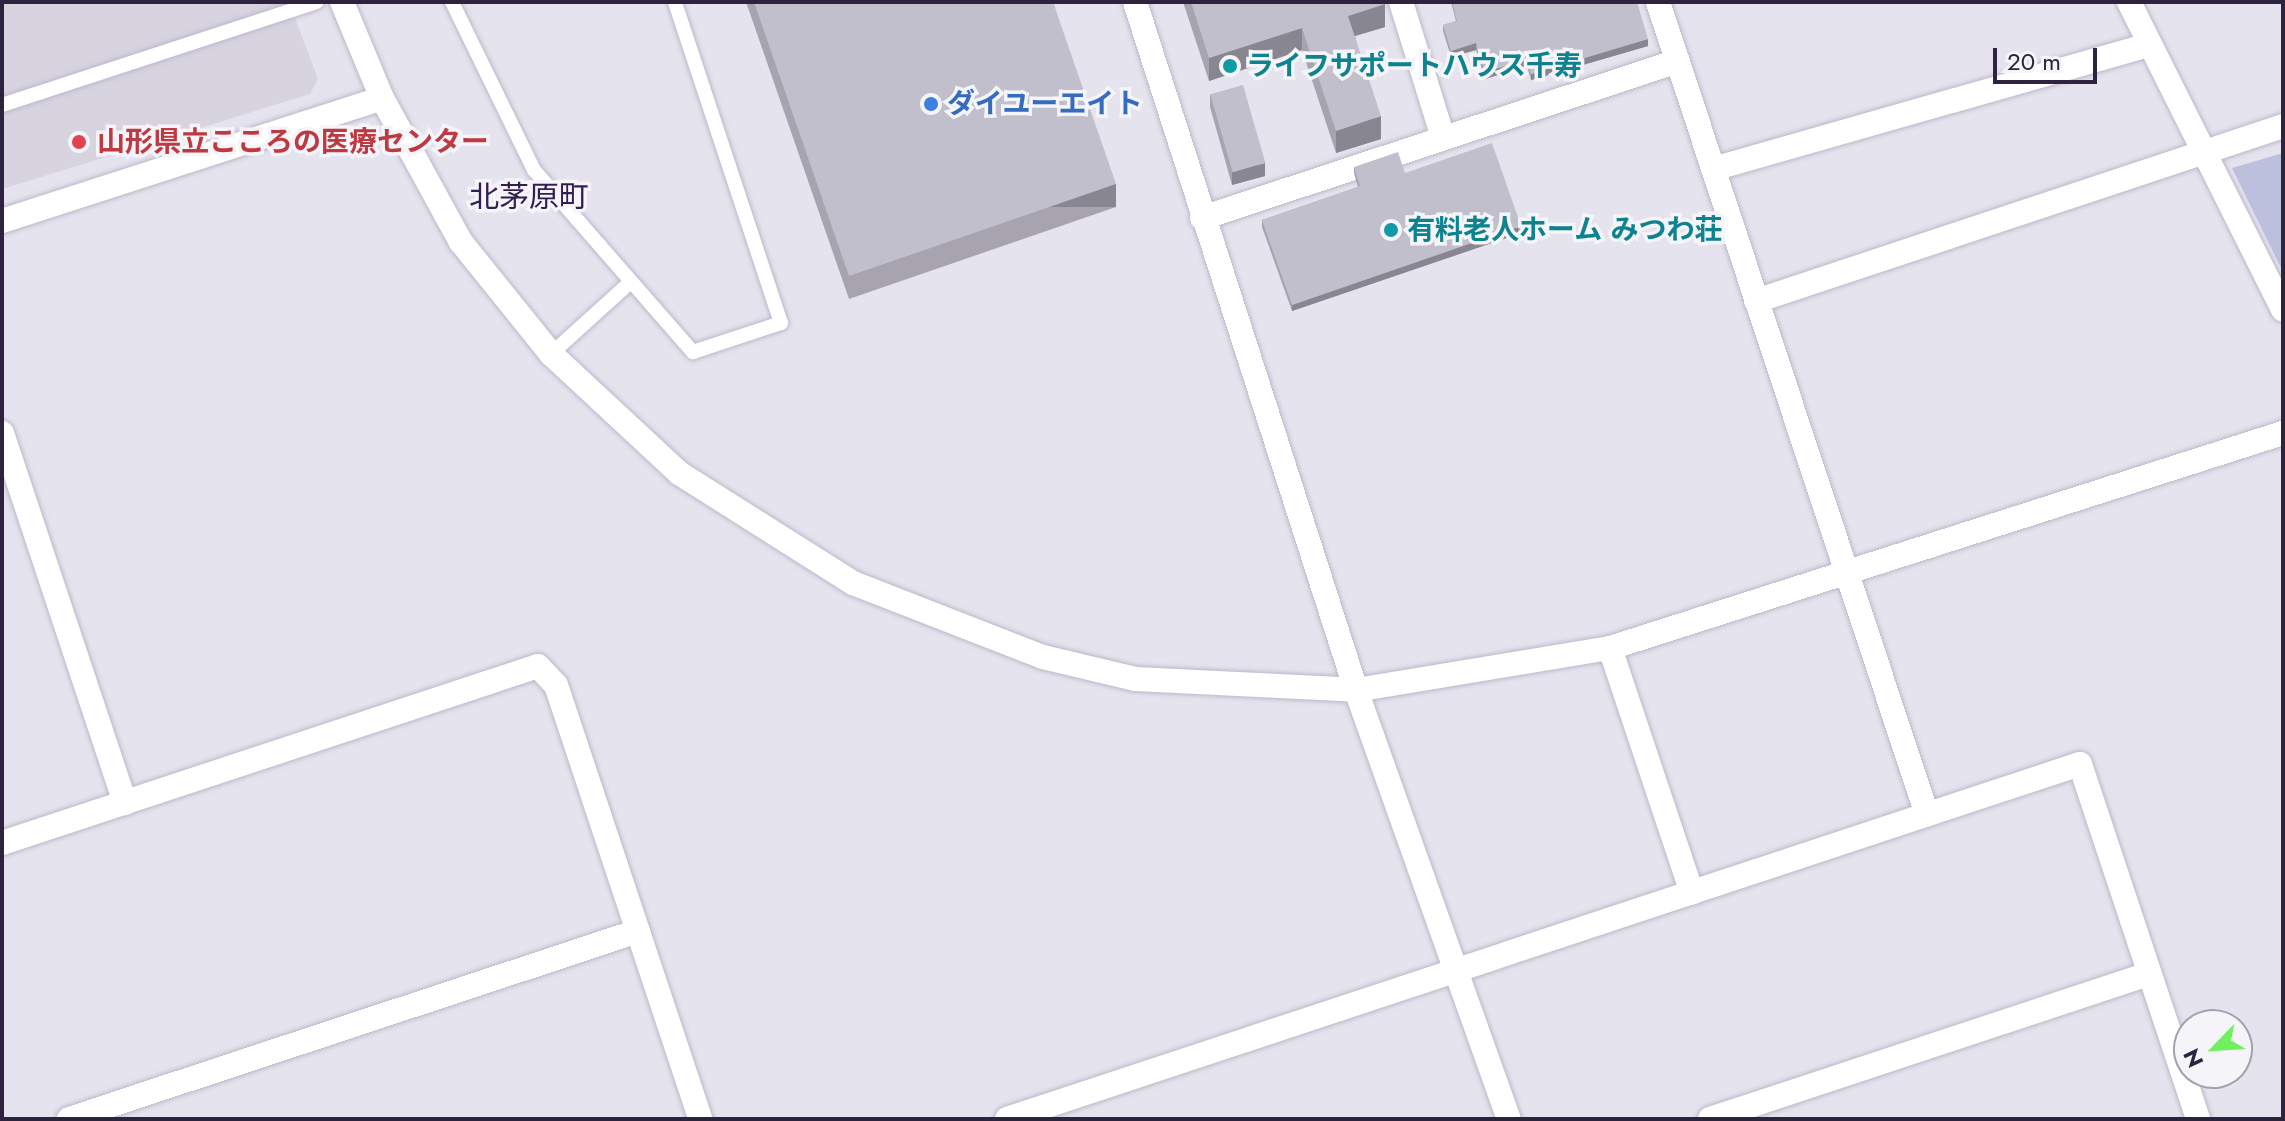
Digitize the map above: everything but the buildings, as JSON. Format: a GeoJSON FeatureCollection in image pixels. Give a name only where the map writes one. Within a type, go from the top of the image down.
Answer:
{"type":"FeatureCollection","features":[{"type":"Feature","properties":{"kind":"street"},"geometry":{"type":"LineString","coordinates":[[342,2],[382,98],[461,242],[551,354],[679,473],[853,583],[944,622],[1135,679],[1356,690],[1610,648],[2283,433]]}},
{"type":"Feature","properties":{"kind":"street"},"geometry":{"type":"LineString","coordinates":[[1135,2],[1356,690],[1460,969],[1509,1119]]}},
{"type":"Feature","properties":{"kind":"street"},"geometry":{"type":"LineString","coordinates":[[1401,2],[1443,138]]}},
{"type":"Feature","properties":{"kind":"street"},"geometry":{"type":"LineString","coordinates":[[1658,2],[1927,815]]}},
{"type":"Feature","properties":{"kind":"street"},"geometry":{"type":"LineString","coordinates":[[2129,2],[2200,155],[2283,310]]}},
{"type":"Feature","properties":{"kind":"street"},"geometry":{"type":"LineString","coordinates":[[1713,169],[2147,45]]}},
{"type":"Feature","properties":{"kind":"street"},"geometry":{"type":"LineString","coordinates":[[1202,218],[1678,61]]}},
{"type":"Feature","properties":{"kind":"street"},"geometry":{"type":"LineString","coordinates":[[2,221],[382,98]]}},
{"type":"Feature","properties":{"kind":"street"},"geometry":{"type":"LineString","coordinates":[[1756,301],[2283,126]]}},
{"type":"Feature","properties":{"kind":"street"},"geometry":{"type":"LineString","coordinates":[[2,433],[125,803]]}},
{"type":"Feature","properties":{"kind":"street"},"geometry":{"type":"LineString","coordinates":[[1610,648],[1692,893]]}},
{"type":"Feature","properties":{"kind":"street"},"geometry":{"type":"LineString","coordinates":[[2,843],[538,666],[556,685],[700,1119]]}},
{"type":"Feature","properties":{"kind":"street"},"geometry":{"type":"LineString","coordinates":[[1007,1119],[2080,764],[2198,1119]]}},
{"type":"Feature","properties":{"kind":"street"},"geometry":{"type":"LineString","coordinates":[[69,1119],[638,931]]}},
{"type":"Feature","properties":{"kind":"street"},"geometry":{"type":"LineString","coordinates":[[1710,1119],[2149,974]]}},
{"type":"Feature","properties":{"kind":"lane"},"geometry":{"type":"LineString","coordinates":[[2,105],[317,2]]}},
{"type":"Feature","properties":{"kind":"lane"},"geometry":{"type":"LineString","coordinates":[[452,2],[534,170],[627,285],[693,352],[781,323],[675,2]]}},
{"type":"Feature","properties":{"kind":"lane"},"geometry":{"type":"LineString","coordinates":[[551,354],[627,285]]}},
{"type":"Feature","properties":{"kind":"shaded area","name":"山形県立こころの医療センター"},"geometry":{"type":"Polygon","coordinates":[[[2,2],[289,2],[318,79],[310,94],[2,189],[2,2]]]}},
{"type":"Feature","properties":{"kind":"shaded area"},"geometry":{"type":"Polygon","coordinates":[[[2283,153],[2283,272],[2232,168],[2283,153]]]}},
{"type":"Feature","properties":{"kind":"place","name":"ライフサポートハウス千寿"},"geometry":{"type":"Point","coordinates":[1230,66]}},
{"type":"Feature","properties":{"kind":"place","name":"ダイユーエイト"},"geometry":{"type":"Point","coordinates":[931,104]}},
{"type":"Feature","properties":{"kind":"place","name":"山形県立こころの医療センター"},"geometry":{"type":"Point","coordinates":[79,142]}},
{"type":"Feature","properties":{"kind":"place","name":"有料老人ホーム みつわ荘"},"geometry":{"type":"Point","coordinates":[1391,230]}},
{"type":"Feature","properties":{"kind":"district","name":"北茅原町"},"geometry":{"type":"Point","coordinates":[529,197]}}]}
